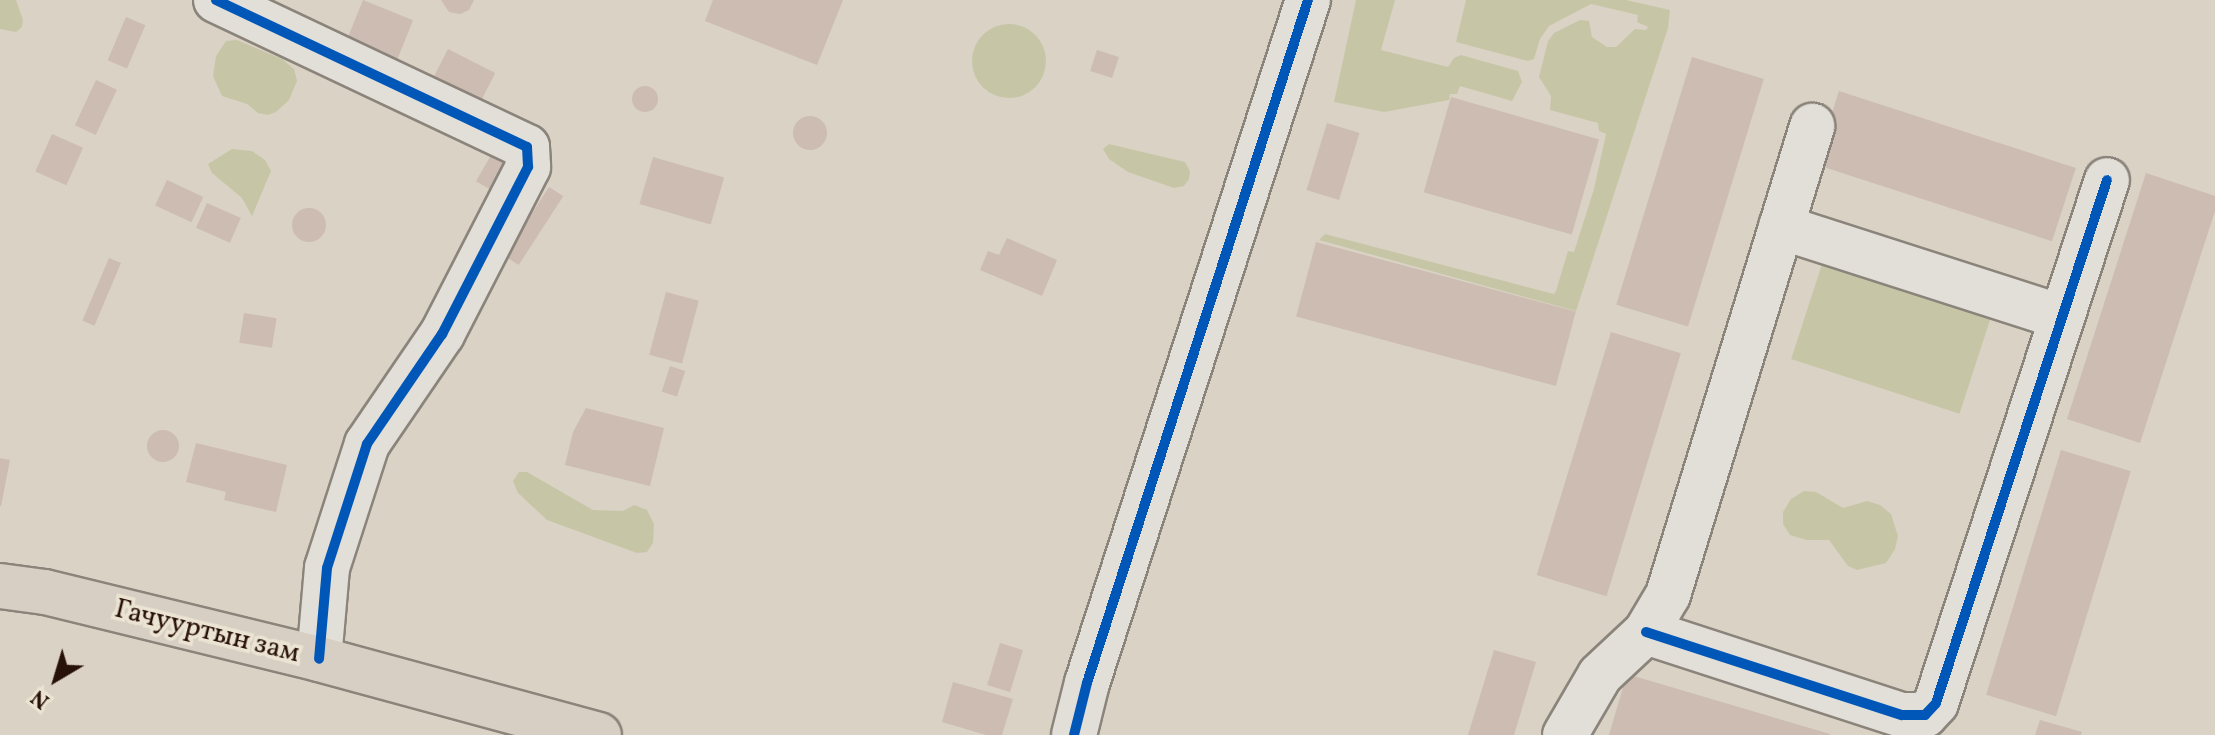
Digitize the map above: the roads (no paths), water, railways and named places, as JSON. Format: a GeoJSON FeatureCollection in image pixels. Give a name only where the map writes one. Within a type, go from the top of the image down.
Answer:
{"type":"FeatureCollection","features":[{"type":"Feature","properties":{"kind":"main road","name":"Гачууртын зам"},"geometry":{"type":"LineString","coordinates":[[0,586],[45,592],[319,659],[599,735]]}},
{"type":"Feature","properties":{"kind":"street"},"geometry":{"type":"LineString","coordinates":[[216,0],[527,147],[528,167],[442,334],[367,444],[327,568],[319,659]]}},
{"type":"Feature","properties":{"kind":"street"},"geometry":{"type":"LineString","coordinates":[[1074,735],[1092,667],[1308,0]]}},
{"type":"Feature","properties":{"kind":"street"},"geometry":{"type":"LineString","coordinates":[[1565,735],[1600,675],[1646,632],[1668,595],[1812,126]]}},
{"type":"Feature","properties":{"kind":"street"},"geometry":{"type":"LineString","coordinates":[[1646,632],[1902,715],[1925,715],[1936,703],[2107,180]]}},
{"type":"Feature","properties":{"kind":"street"},"geometry":{"type":"LineString","coordinates":[[1781,227],[2062,317]]}}]}
